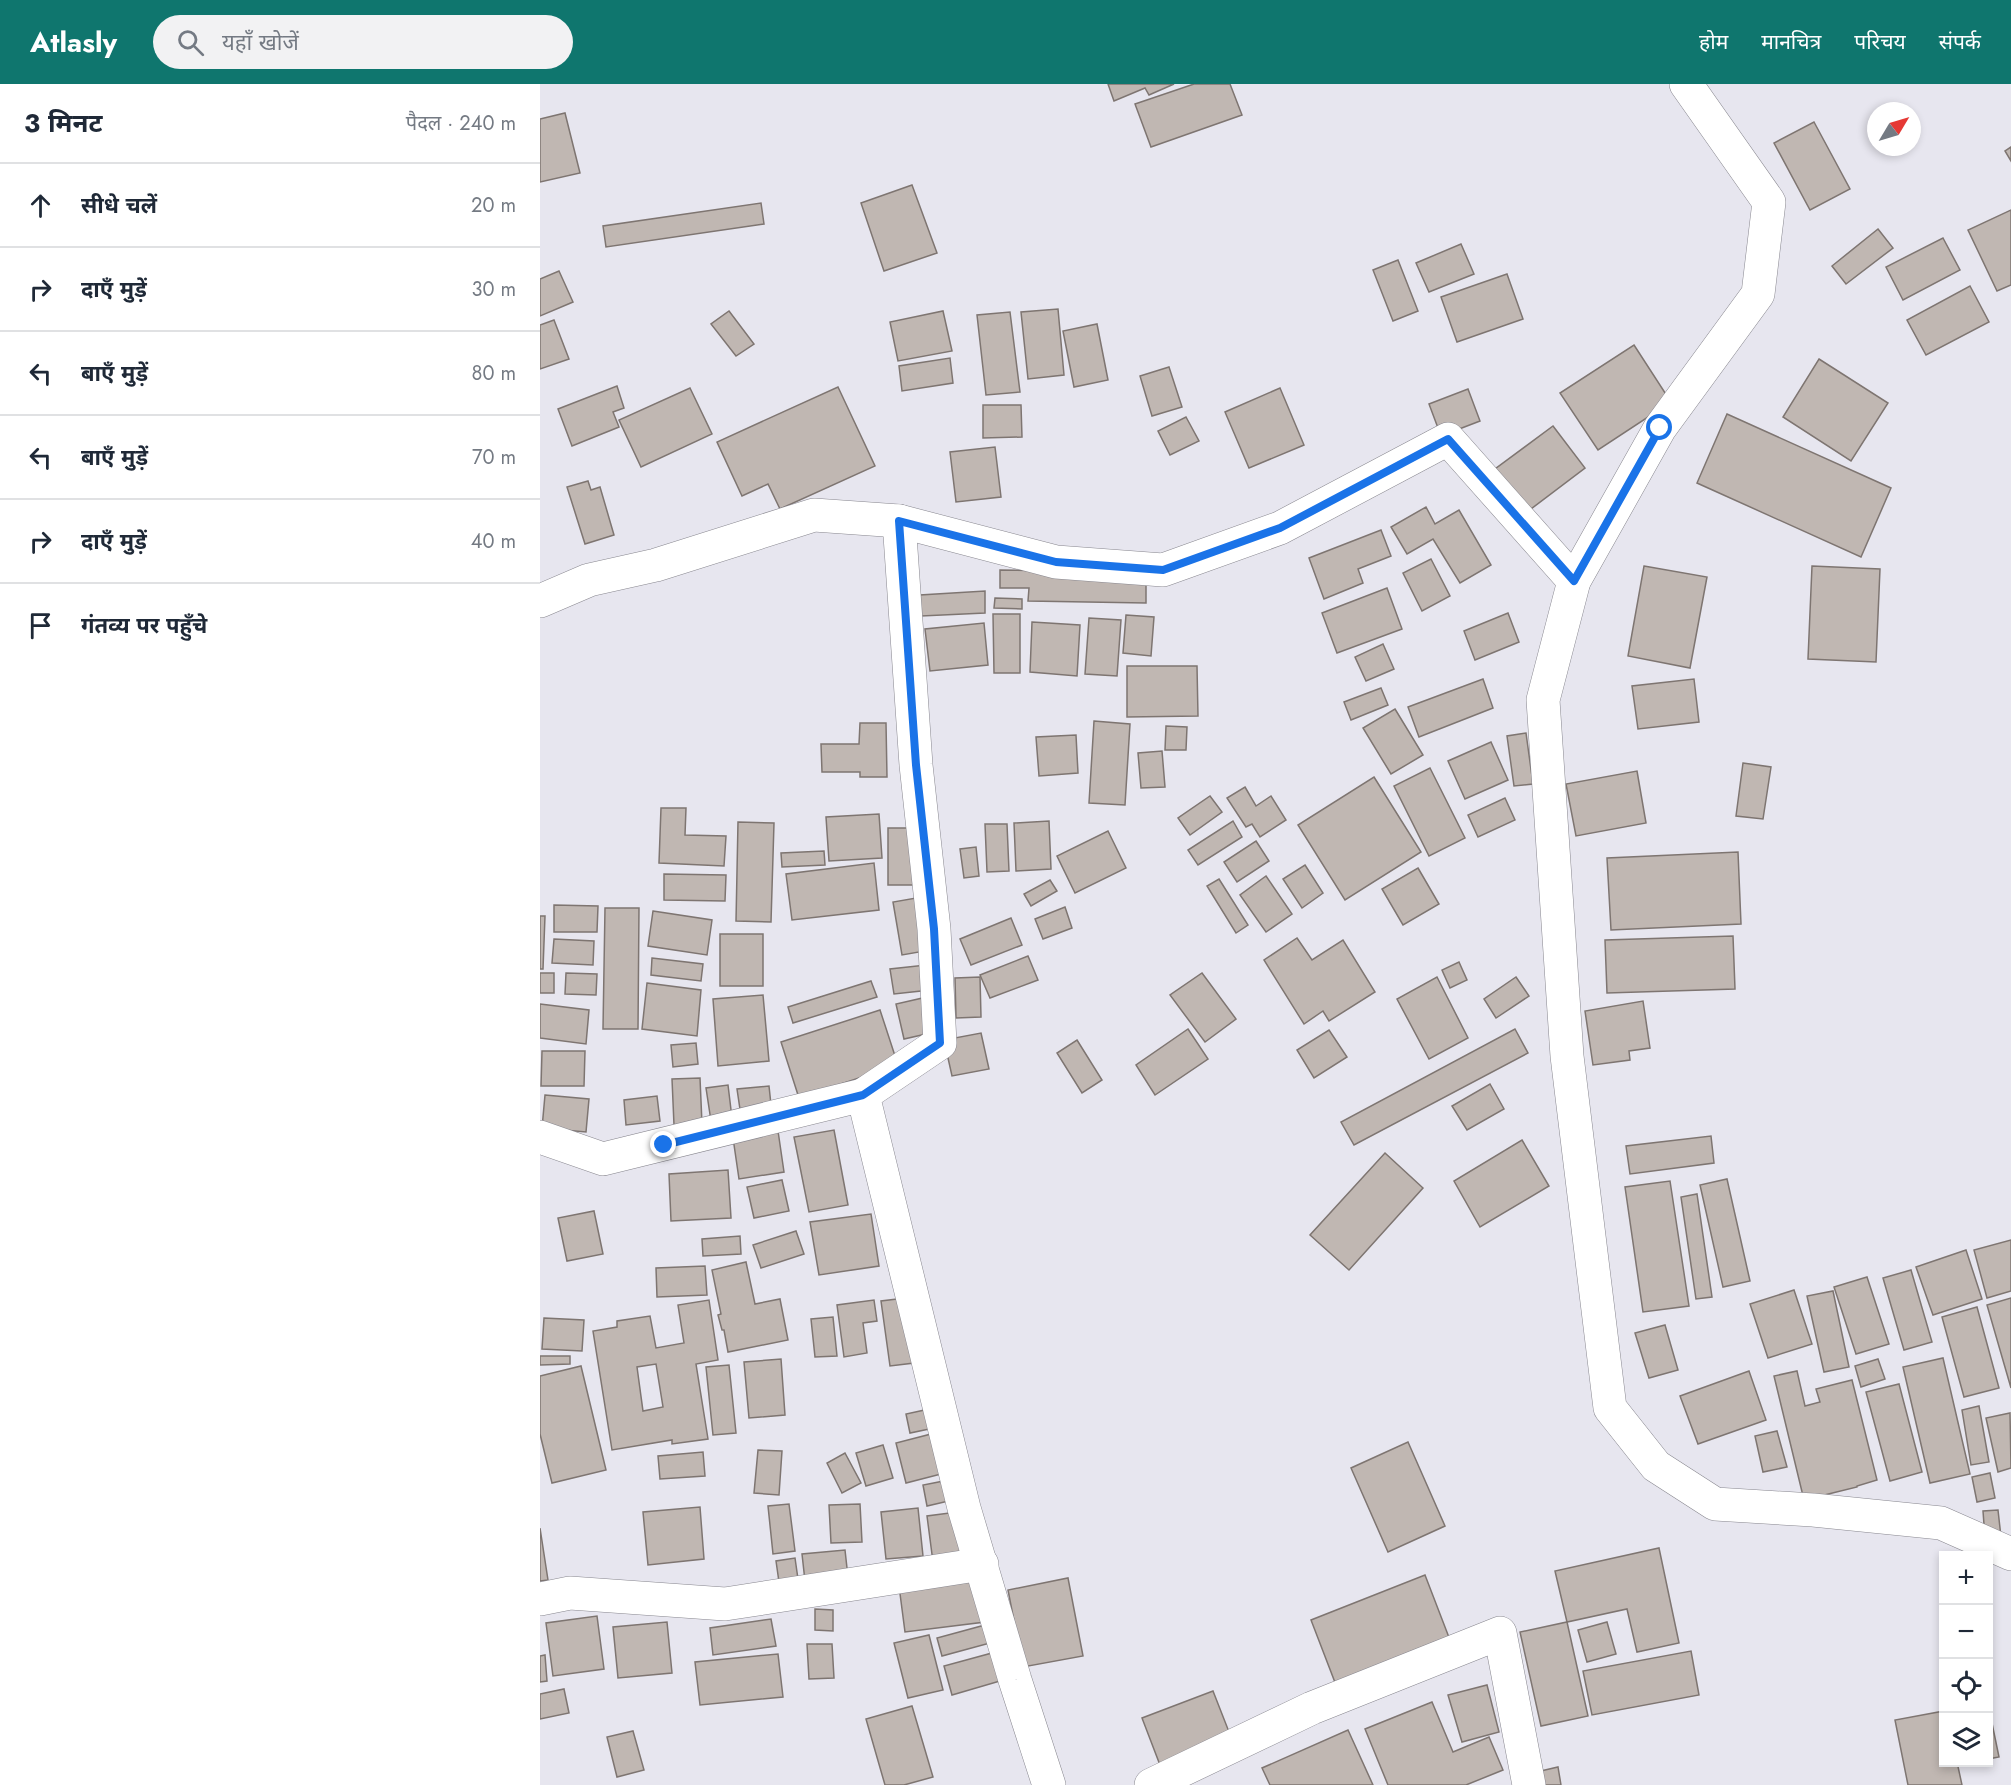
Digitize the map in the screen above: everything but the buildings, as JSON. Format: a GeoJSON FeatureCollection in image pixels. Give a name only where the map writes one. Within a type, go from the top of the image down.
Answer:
{"type":"FeatureCollection","features":[{"type":"Feature","properties":{"kind":"street"},"geometry":{"type":"LineString","coordinates":[[1686,84],[1768,202],[1758,294],[1660,428],[1574,581],[1543,700],[1567,1056],[1610,1408],[1656,1466],[1715,1504],[1813,1510],[1941,1523],[2011,1554]]}},
{"type":"Feature","properties":{"kind":"street"},"geometry":{"type":"LineString","coordinates":[[540,601],[589,580],[656,565],[814,515],[899,521],[1056,562],[1163,570],[1280,528],[1448,439],[1574,581]]}},
{"type":"Feature","properties":{"kind":"street"},"geometry":{"type":"LineString","coordinates":[[540,1137],[603,1160],[863,1095],[940,1043],[934,929],[916,765],[899,521]]}},
{"type":"Feature","properties":{"kind":"street"},"geometry":{"type":"LineString","coordinates":[[863,1095],[964,1508],[1048,1785]]}},
{"type":"Feature","properties":{"kind":"street"},"geometry":{"type":"LineString","coordinates":[[540,1599],[570,1593],[726,1604],[982,1564]]}},
{"type":"Feature","properties":{"kind":"street"},"geometry":{"type":"LineString","coordinates":[[1151,1785],[1312,1708],[1500,1633],[1529,1785]]}},
{"type":"Feature","properties":{"kind":"route"},"geometry":{"type":"LineString","coordinates":[[664,1145],[863,1095],[940,1043],[934,929],[916,765],[899,521],[1056,562],[1163,570],[1280,528],[1448,439],[1574,581],[1660,428]]}}]}
